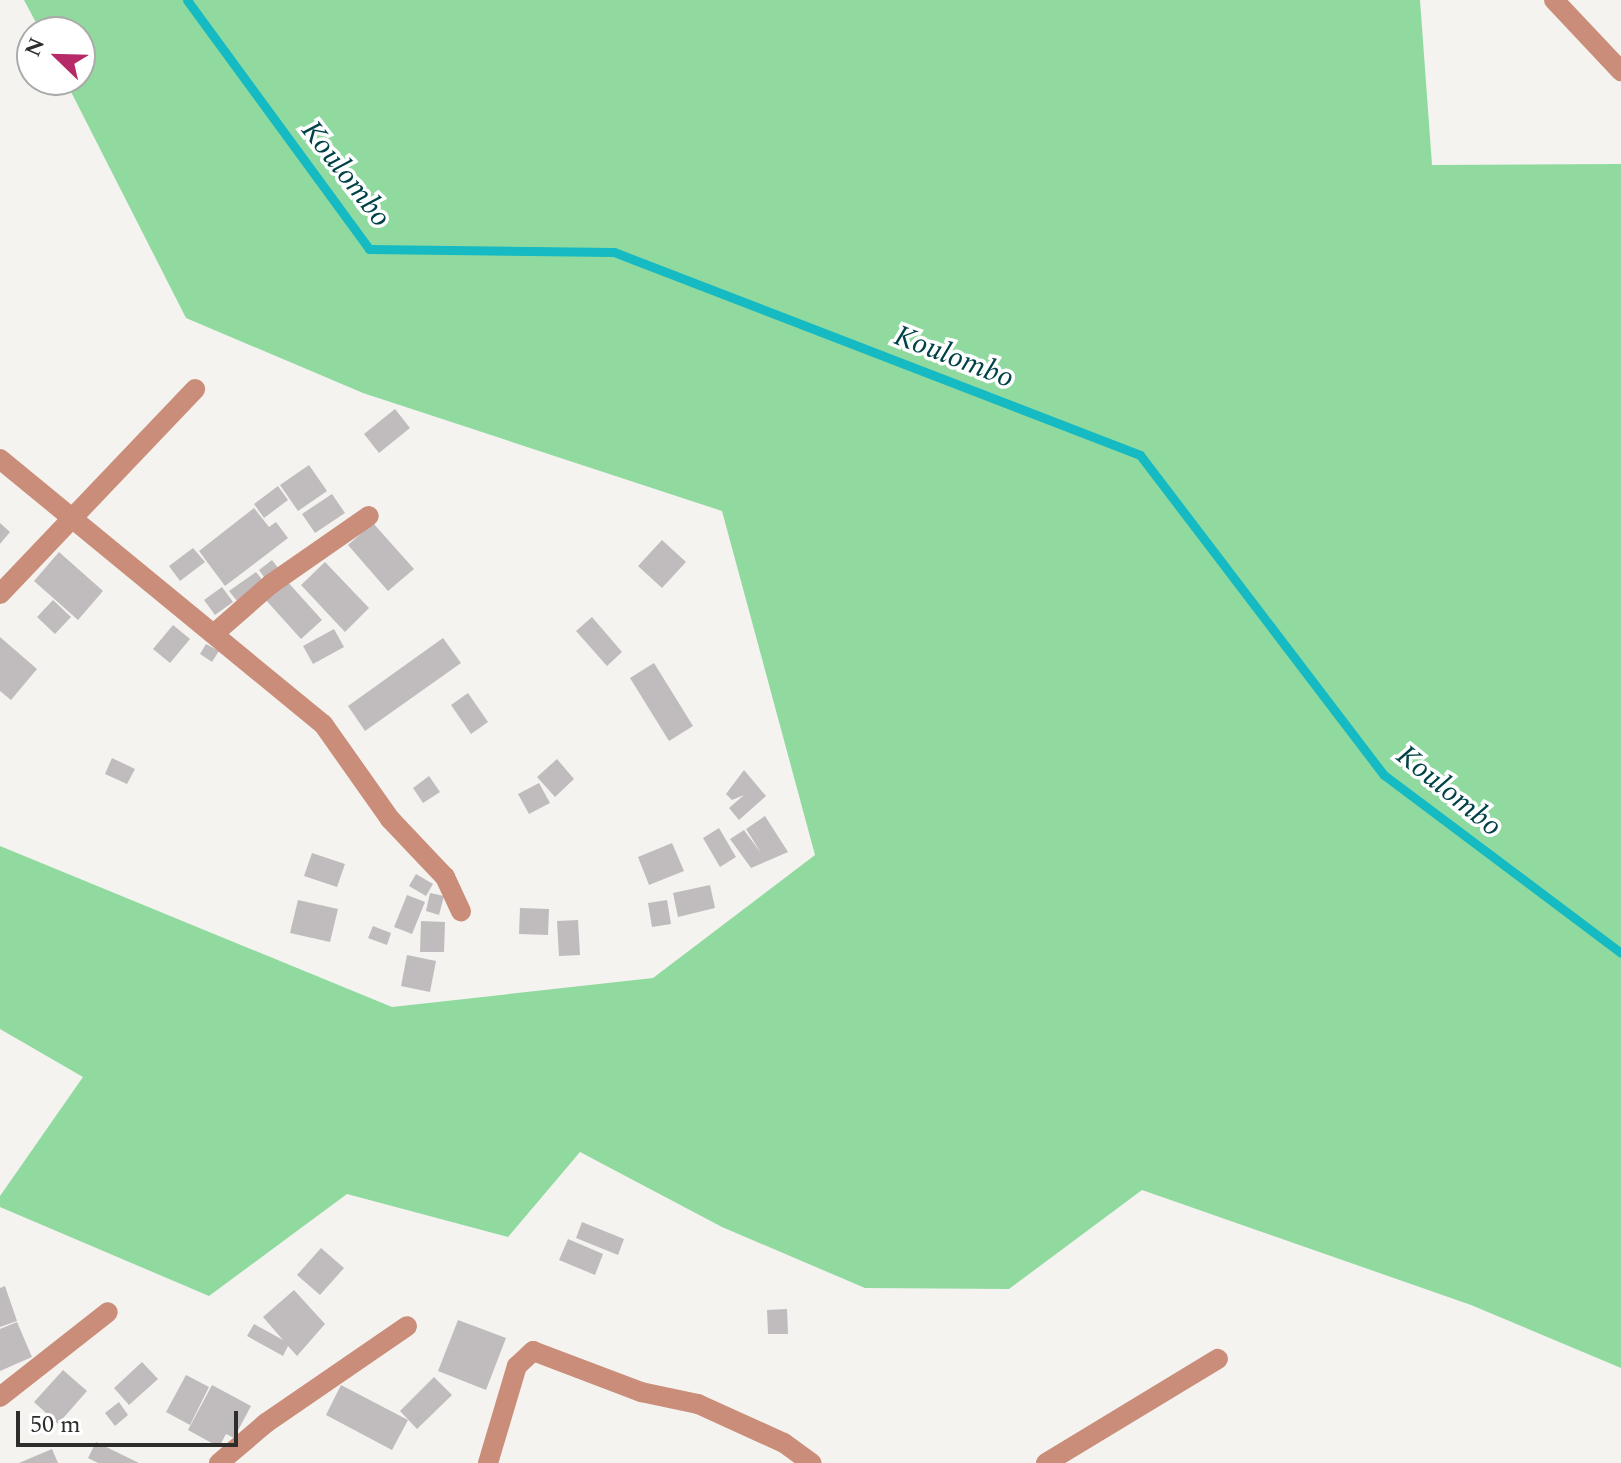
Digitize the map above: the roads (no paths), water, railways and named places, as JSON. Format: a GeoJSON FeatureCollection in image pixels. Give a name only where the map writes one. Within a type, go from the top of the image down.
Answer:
{"type":"FeatureCollection","features":[{"type":"Feature","properties":{"kind":"street"},"geometry":{"type":"LineString","coordinates":[[1554,0],[1621,71]]}},
{"type":"Feature","properties":{"kind":"street"},"geometry":{"type":"LineString","coordinates":[[0,594],[195,389]]}},
{"type":"Feature","properties":{"kind":"street"},"geometry":{"type":"LineString","coordinates":[[0,459],[76,517],[323,724],[390,819],[445,877],[461,912]]}},
{"type":"Feature","properties":{"kind":"street"},"geometry":{"type":"LineString","coordinates":[[216,632],[271,584],[369,516]]}},
{"type":"Feature","properties":{"kind":"street"},"geometry":{"type":"LineString","coordinates":[[0,1397],[108,1312]]}},
{"type":"Feature","properties":{"kind":"street"},"geometry":{"type":"LineString","coordinates":[[219,1463],[266,1423],[407,1326]]}},
{"type":"Feature","properties":{"kind":"street"},"geometry":{"type":"LineString","coordinates":[[488,1463],[517,1366],[533,1351],[641,1392],[698,1404],[784,1443],[812,1463]]}},
{"type":"Feature","properties":{"kind":"street"},"geometry":{"type":"LineString","coordinates":[[1046,1463],[1218,1359]]}},
{"type":"Feature","properties":{"kind":"waterway","name":"Koulombo"},"geometry":{"type":"LineString","coordinates":[[187,0],[369,249],[614,252],[1140,455],[1384,775],[1621,953]]}}]}
